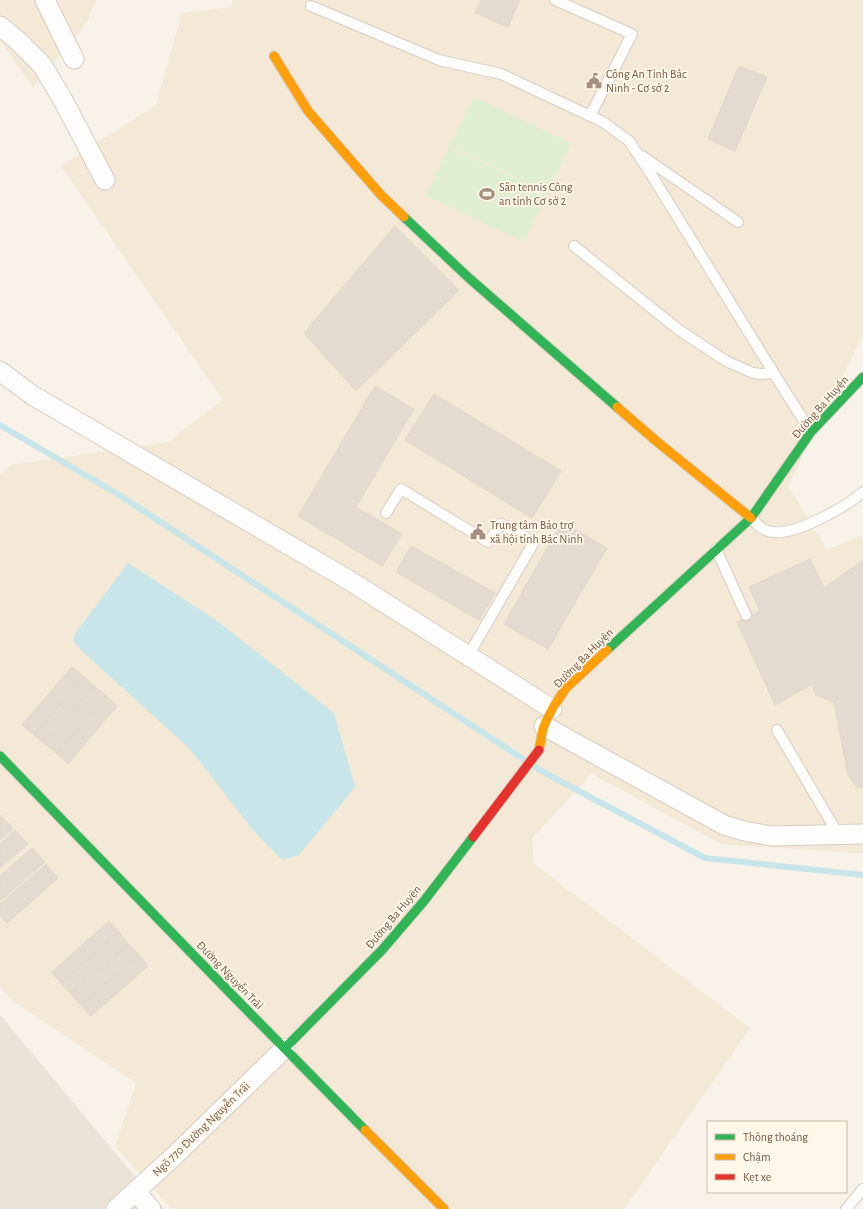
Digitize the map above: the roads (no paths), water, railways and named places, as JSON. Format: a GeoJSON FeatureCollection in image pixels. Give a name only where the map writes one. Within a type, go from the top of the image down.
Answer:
{"type":"FeatureCollection","features":[{"type":"Feature","properties":{"kind":"main road"},"geometry":{"type":"LineString","coordinates":[[274,56],[308,111],[381,195],[470,279],[601,394],[654,440],[751,518]]}},
{"type":"Feature","properties":{"kind":"main road","name":"Đường Ba Huyện"},"geometry":{"type":"LineString","coordinates":[[285,1048],[382,950],[424,901],[539,751],[542,746],[544,726],[552,709],[566,688],[751,518],[811,432],[863,377]]}},
{"type":"Feature","properties":{"kind":"main road","name":"Đường Nguyễn Trãi"},"geometry":{"type":"LineString","coordinates":[[0,756],[444,1209]]}},
{"type":"Feature","properties":{"kind":"street"},"geometry":{"type":"LineString","coordinates":[[45,0],[74,59]]}},
{"type":"Feature","properties":{"kind":"street"},"geometry":{"type":"LineString","coordinates":[[0,26],[17,40],[42,65],[63,100],[105,180]]}},
{"type":"Feature","properties":{"kind":"street"},"geometry":{"type":"LineString","coordinates":[[0,371],[32,395],[347,579],[552,709]]}},
{"type":"Feature","properties":{"kind":"street"},"geometry":{"type":"LineString","coordinates":[[544,726],[724,825],[744,831],[771,836],[863,834]]}},
{"type":"Feature","properties":{"kind":"street","name":"Ngõ 770 Đường Nguyễn Trãi"},"geometry":{"type":"LineString","coordinates":[[116,1209],[136,1192],[285,1048]]}},
{"type":"Feature","properties":{"kind":"street"},"geometry":{"type":"LineString","coordinates":[[136,1192],[151,1209]]}},
{"type":"Feature","properties":{"kind":"lane"},"geometry":{"type":"LineString","coordinates":[[555,0],[632,34],[590,116]]}},
{"type":"Feature","properties":{"kind":"lane"},"geometry":{"type":"LineString","coordinates":[[311,6],[439,60],[501,74],[603,122],[629,141],[811,432]]}},
{"type":"Feature","properties":{"kind":"lane"},"geometry":{"type":"LineString","coordinates":[[637,152],[738,222]]}},
{"type":"Feature","properties":{"kind":"lane"},"geometry":{"type":"LineString","coordinates":[[574,246],[679,330],[726,361],[753,373],[774,373]]}},
{"type":"Feature","properties":{"kind":"lane"},"geometry":{"type":"LineString","coordinates":[[386,513],[401,489],[488,542],[501,524],[534,542],[468,656]]}},
{"type":"Feature","properties":{"kind":"lane"},"geometry":{"type":"LineString","coordinates":[[751,518],[763,529],[768,531],[775,533],[786,532],[808,525],[827,516],[853,501],[863,492]]}},
{"type":"Feature","properties":{"kind":"lane"},"geometry":{"type":"LineString","coordinates":[[716,549],[746,615]]}},
{"type":"Feature","properties":{"kind":"lane"},"geometry":{"type":"LineString","coordinates":[[777,730],[838,834]]}},
{"type":"Feature","properties":{"kind":"lane"},"geometry":{"type":"LineString","coordinates":[[846,1209],[863,1189]]}},
{"type":"Feature","properties":{"kind":"water"},"geometry":{"type":"Polygon","coordinates":[[[128,563],[216,620],[334,713],[355,787],[299,855],[282,860],[252,829],[190,749],[83,652],[74,642],[74,635],[128,563]]]}},
{"type":"Feature","properties":{"kind":"waterway"},"geometry":{"type":"LineString","coordinates":[[0,425],[116,493],[543,772],[705,858],[863,875]]}},
{"type":"Feature","properties":{"kind":"place","name":"Công An Tỉnh Bắc Ninh - Cơ sở 2"},"geometry":{"type":"Point","coordinates":[594,81]}},
{"type":"Feature","properties":{"kind":"place","name":"Sân tennis Công an tỉnh Cơ sở 2"},"geometry":{"type":"Point","coordinates":[487,194]}},
{"type":"Feature","properties":{"kind":"place","name":"Trung tâm Bảo trợ xã hội tỉnh Bắc Ninh"},"geometry":{"type":"Point","coordinates":[478,532]}}]}
